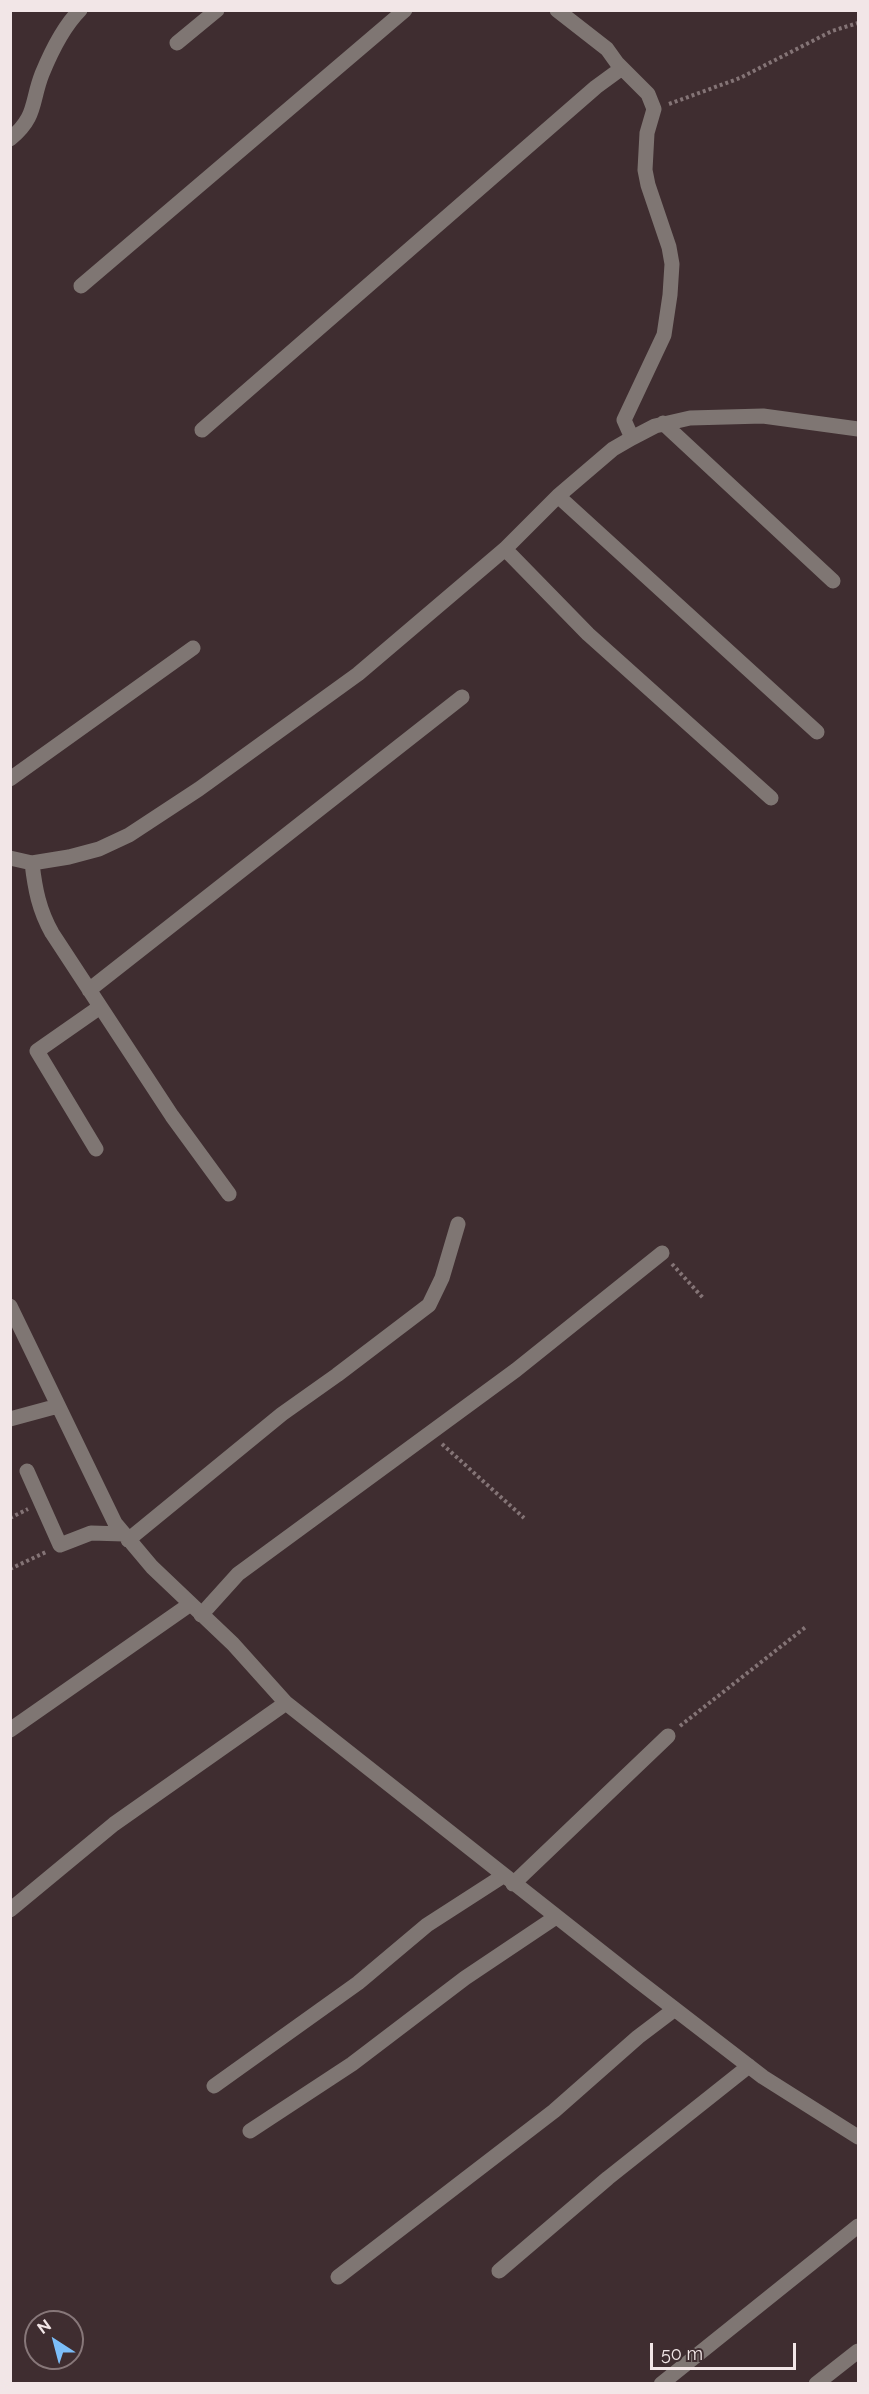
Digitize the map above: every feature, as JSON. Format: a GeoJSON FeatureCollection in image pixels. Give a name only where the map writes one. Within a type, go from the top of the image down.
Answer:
{"type":"FeatureCollection","features":[{"type":"Feature","properties":{"kind":"street"},"geometry":{"type":"LineString","coordinates":[[10,139],[30,118],[42,75],[63,31],[80,10]]}},
{"type":"Feature","properties":{"kind":"street"},"geometry":{"type":"LineString","coordinates":[[177,43],[217,10]]}},
{"type":"Feature","properties":{"kind":"street"},"geometry":{"type":"LineString","coordinates":[[81,286],[405,10]]}},
{"type":"Feature","properties":{"kind":"street"},"geometry":{"type":"LineString","coordinates":[[557,10],[607,49],[648,94],[654,109],[647,132],[645,170],[669,247],[672,264],[670,295],[663,335],[655,358],[624,420],[632,438]]}},
{"type":"Feature","properties":{"kind":"street"},"geometry":{"type":"LineString","coordinates":[[202,430],[596,87],[622,68]]}},
{"type":"Feature","properties":{"kind":"street"},"geometry":{"type":"LineString","coordinates":[[10,858],[32,863],[99,849],[129,835],[199,789],[358,674],[505,549],[558,496],[613,449],[632,438],[663,423],[690,417],[764,416],[858,429]]}},
{"type":"Feature","properties":{"kind":"street"},"geometry":{"type":"LineString","coordinates":[[663,423],[833,581]]}},
{"type":"Feature","properties":{"kind":"street"},"geometry":{"type":"LineString","coordinates":[[558,496],[817,732]]}},
{"type":"Feature","properties":{"kind":"street"},"geometry":{"type":"LineString","coordinates":[[505,549],[588,634],[771,798]]}},
{"type":"Feature","properties":{"kind":"street"},"geometry":{"type":"LineString","coordinates":[[10,779],[193,648]]}},
{"type":"Feature","properties":{"kind":"street"},"geometry":{"type":"LineString","coordinates":[[89,990],[462,697]]}},
{"type":"Feature","properties":{"kind":"street"},"geometry":{"type":"LineString","coordinates":[[32,863],[37,899],[43,917],[172,1116],[229,1194]]}},
{"type":"Feature","properties":{"kind":"street"},"geometry":{"type":"LineString","coordinates":[[96,1149],[37,1051],[100,1007]]}},
{"type":"Feature","properties":{"kind":"street"},"geometry":{"type":"LineString","coordinates":[[27,1471],[60,1545],[91,1533],[126,1537],[282,1414],[429,1305],[442,1278],[458,1224]]}},
{"type":"Feature","properties":{"kind":"street"},"geometry":{"type":"LineString","coordinates":[[10,1731],[195,1610],[238,1574],[516,1370],[662,1253]]}},
{"type":"Feature","properties":{"kind":"street"},"geometry":{"type":"LineString","coordinates":[[11,1307],[97,1490],[126,1537],[195,1610],[233,1644],[286,1703],[508,1880],[749,2066],[858,2137]]}},
{"type":"Feature","properties":{"kind":"street"},"geometry":{"type":"LineString","coordinates":[[10,1419],[58,1406]]}},
{"type":"Feature","properties":{"kind":"street"},"geometry":{"type":"LineString","coordinates":[[10,1910],[114,1824],[286,1703]]}},
{"type":"Feature","properties":{"kind":"street"},"geometry":{"type":"LineString","coordinates":[[214,2086],[358,1983],[427,1925],[508,1880],[668,1736]]}},
{"type":"Feature","properties":{"kind":"street"},"geometry":{"type":"LineString","coordinates":[[250,2131],[352,2064],[465,1978],[556,1917]]}},
{"type":"Feature","properties":{"kind":"street"},"geometry":{"type":"LineString","coordinates":[[338,2277],[554,2111],[638,2037],[675,2009]]}},
{"type":"Feature","properties":{"kind":"street"},"geometry":{"type":"LineString","coordinates":[[499,2271],[608,2178],[749,2066]]}},
{"type":"Feature","properties":{"kind":"street"},"geometry":{"type":"LineString","coordinates":[[661,2384],[858,2226]]}},
{"type":"Feature","properties":{"kind":"street"},"geometry":{"type":"LineString","coordinates":[[816,2384],[858,2351]]}},
{"type":"Feature","properties":{"kind":"path"},"geometry":{"type":"LineString","coordinates":[[654,109],[740,78],[832,31],[858,23]]}},
{"type":"Feature","properties":{"kind":"path"},"geometry":{"type":"LineString","coordinates":[[662,1253],[704,1299]]}},
{"type":"Feature","properties":{"kind":"path"},"geometry":{"type":"LineString","coordinates":[[430,1433],[524,1518]]}},
{"type":"Feature","properties":{"kind":"path"},"geometry":{"type":"LineString","coordinates":[[10,1569],[60,1545]]}},
{"type":"Feature","properties":{"kind":"path"},"geometry":{"type":"LineString","coordinates":[[668,1736],[807,1626]]}}]}
